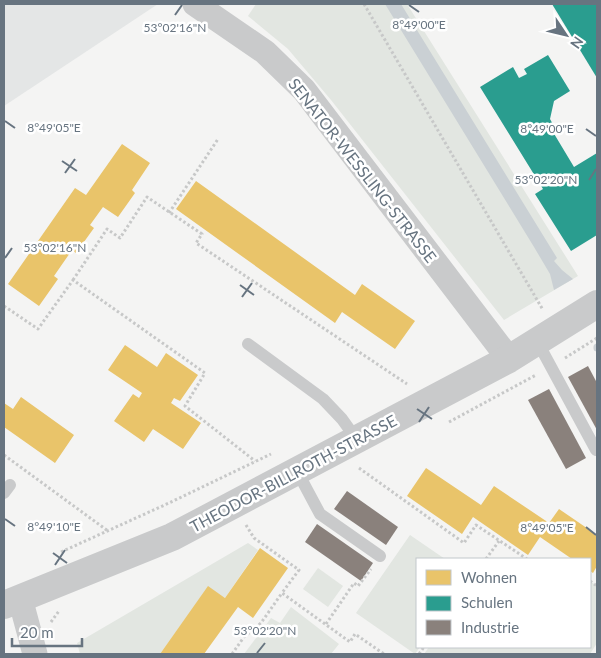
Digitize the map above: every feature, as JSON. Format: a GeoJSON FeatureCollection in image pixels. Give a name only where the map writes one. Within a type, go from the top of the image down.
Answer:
{"type":"FeatureCollection","features":[{"type":"Feature","properties":{"kind":"street","name":"SENATOR-WESSLING-STRASSE"},"geometry":{"type":"LineString","coordinates":[[195,4],[265,52],[304,90],[509,359]]}},
{"type":"Feature","properties":{"kind":"street","name":"THEODOR-BILLROTH-STRASSE"},"geometry":{"type":"LineString","coordinates":[[12,601],[172,537],[509,359],[544,320],[597,304]]}},
{"type":"Feature","properties":{"kind":"street"},"geometry":{"type":"LineString","coordinates":[[12,601],[35,654]]}},
{"type":"Feature","properties":{"kind":"lane"},"geometry":{"type":"LineString","coordinates":[[544,320],[596,450]]}},
{"type":"Feature","properties":{"kind":"lane"},"geometry":{"type":"LineString","coordinates":[[248,344],[329,404],[351,443]]}},
{"type":"Feature","properties":{"kind":"lane"},"geometry":{"type":"LineString","coordinates":[[297,470],[320,514],[380,556]]}},
{"type":"Feature","properties":{"kind":"path"},"geometry":{"type":"LineString","coordinates":[[364,4],[544,320]]}},
{"type":"Feature","properties":{"kind":"path"},"geometry":{"type":"LineString","coordinates":[[170,212],[218,139]]}},
{"type":"Feature","properties":{"kind":"path"},"geometry":{"type":"LineString","coordinates":[[4,306],[38,329],[107,229],[120,238],[147,198],[202,234],[196,243],[407,384]]}},
{"type":"Feature","properties":{"kind":"path"},"geometry":{"type":"LineString","coordinates":[[73,280],[206,373],[185,406],[255,461]]}},
{"type":"Feature","properties":{"kind":"path"},"geometry":{"type":"LineString","coordinates":[[399,388],[415,379]]}},
{"type":"Feature","properties":{"kind":"path"},"geometry":{"type":"LineString","coordinates":[[351,443],[360,469],[464,543],[476,525],[525,558]]}},
{"type":"Feature","properties":{"kind":"path"},"geometry":{"type":"LineString","coordinates":[[56,554],[273,452]]}},
{"type":"Feature","properties":{"kind":"path"},"geometry":{"type":"LineString","coordinates":[[4,456],[108,531]]}},
{"type":"Feature","properties":{"kind":"path"},"geometry":{"type":"LineString","coordinates":[[232,654],[244,637],[261,623],[299,570],[254,538],[234,504]]}},
{"type":"Feature","properties":{"kind":"path"},"geometry":{"type":"LineString","coordinates":[[487,558],[499,541]]}},
{"type":"Feature","properties":{"kind":"path"},"geometry":{"type":"LineString","coordinates":[[326,624],[354,583],[358,586],[380,556]]}},
{"type":"Feature","properties":{"kind":"path"},"geometry":{"type":"LineString","coordinates":[[282,593],[350,642],[355,634],[384,654]]}},
{"type":"Feature","properties":{"kind":"shaded area"},"geometry":{"type":"Polygon","coordinates":[[[4,4],[158,4],[4,106],[4,4]]]}},
{"type":"Feature","properties":{"kind":"shaded area"},"geometry":{"type":"Polygon","coordinates":[[[256,4],[407,4],[578,276],[504,320],[331,100],[288,49],[248,16],[256,4]]]}},
{"type":"Feature","properties":{"kind":"shaded area"},"geometry":{"type":"Polygon","coordinates":[[[385,4],[401,4],[557,258],[554,261],[573,279],[554,290],[550,274],[385,4]]]}},
{"type":"Feature","properties":{"kind":"shaded area"},"geometry":{"type":"Polygon","coordinates":[[[410,535],[444,558],[416,558],[416,648],[419,648],[415,654],[356,613],[410,535]]]}},
{"type":"Feature","properties":{"kind":"shaded area"},"geometry":{"type":"Polygon","coordinates":[[[248,543],[258,550],[225,598],[208,587],[160,654],[80,654],[77,643],[248,543]]]}},
{"type":"Feature","properties":{"kind":"shaded area"},"geometry":{"type":"Polygon","coordinates":[[[318,568],[343,586],[328,607],[303,589],[318,568]]]}},
{"type":"Feature","properties":{"kind":"shaded area"},"geometry":{"type":"Polygon","coordinates":[[[591,582],[597,586],[597,643],[590,654],[424,654],[428,648],[591,648],[591,582]]]}},
{"type":"Feature","properties":{"kind":"shaded area"},"geometry":{"type":"Polygon","coordinates":[[[291,607],[339,644],[331,654],[244,654],[271,618],[280,623],[291,607]]]}},
{"type":"Feature","properties":{"kind":"building: Wohnen"},"geometry":{"type":"Polygon","coordinates":[[[122,144],[150,163],[132,190],[135,193],[118,217],[103,207],[90,225],[94,228],[76,253],[72,250],[54,276],[58,279],[39,306],[8,284],[75,188],[86,195],[122,144]]]}},
{"type":"Feature","properties":{"kind":"building: Wohnen"},"geometry":{"type":"Polygon","coordinates":[[[196,181],[355,295],[362,284],[415,321],[395,349],[342,312],[335,323],[176,209],[196,181]]]}},
{"type":"Feature","properties":{"kind":"building: Wohnen"},"geometry":{"type":"Polygon","coordinates":[[[125,345],[157,367],[166,353],[198,375],[180,401],[174,398],[171,403],[201,423],[183,449],[153,429],[144,442],[114,421],[133,394],[139,398],[142,393],[108,370],[125,345]]]}},
{"type":"Feature","properties":{"kind":"building: Wohnen"},"geometry":{"type":"Polygon","coordinates":[[[21,397],[74,435],[55,463],[4,427],[4,403],[13,409],[21,397]]]}},
{"type":"Feature","properties":{"kind":"building: Wohnen"},"geometry":{"type":"Polygon","coordinates":[[[426,468],[481,505],[494,486],[549,523],[559,509],[597,535],[597,566],[593,573],[591,572],[591,558],[571,558],[540,537],[528,555],[473,517],[462,534],[407,496],[426,468]]]}},
{"type":"Feature","properties":{"kind":"building: Wohnen"},"geometry":{"type":"Polygon","coordinates":[[[260,548],[288,568],[253,618],[238,607],[204,654],[160,654],[208,586],[225,598],[260,548]]]}},
{"type":"Feature","properties":{"kind":"building: Schulen"},"geometry":{"type":"Polygon","coordinates":[[[552,4],[597,4],[597,78],[552,4]]]}},
{"type":"Feature","properties":{"kind":"building: Schulen"},"geometry":{"type":"Polygon","coordinates":[[[548,55],[570,91],[554,101],[550,119],[556,130],[553,132],[574,167],[597,153],[597,235],[571,251],[535,194],[543,189],[480,87],[513,67],[519,78],[527,74],[524,69],[548,55]]]}},
{"type":"Feature","properties":{"kind":"building: Industrie"},"geometry":{"type":"Polygon","coordinates":[[[588,366],[597,383],[597,430],[568,377],[588,366]]]}},
{"type":"Feature","properties":{"kind":"building: Industrie"},"geometry":{"type":"Polygon","coordinates":[[[549,389],[586,458],[566,469],[528,400],[549,389]]]}},
{"type":"Feature","properties":{"kind":"building: Industrie"},"geometry":{"type":"Polygon","coordinates":[[[347,491],[398,527],[386,545],[334,509],[347,491]]]}},
{"type":"Feature","properties":{"kind":"building: Industrie"},"geometry":{"type":"Polygon","coordinates":[[[317,524],[373,563],[361,581],[305,542],[317,524]]]}}]}
